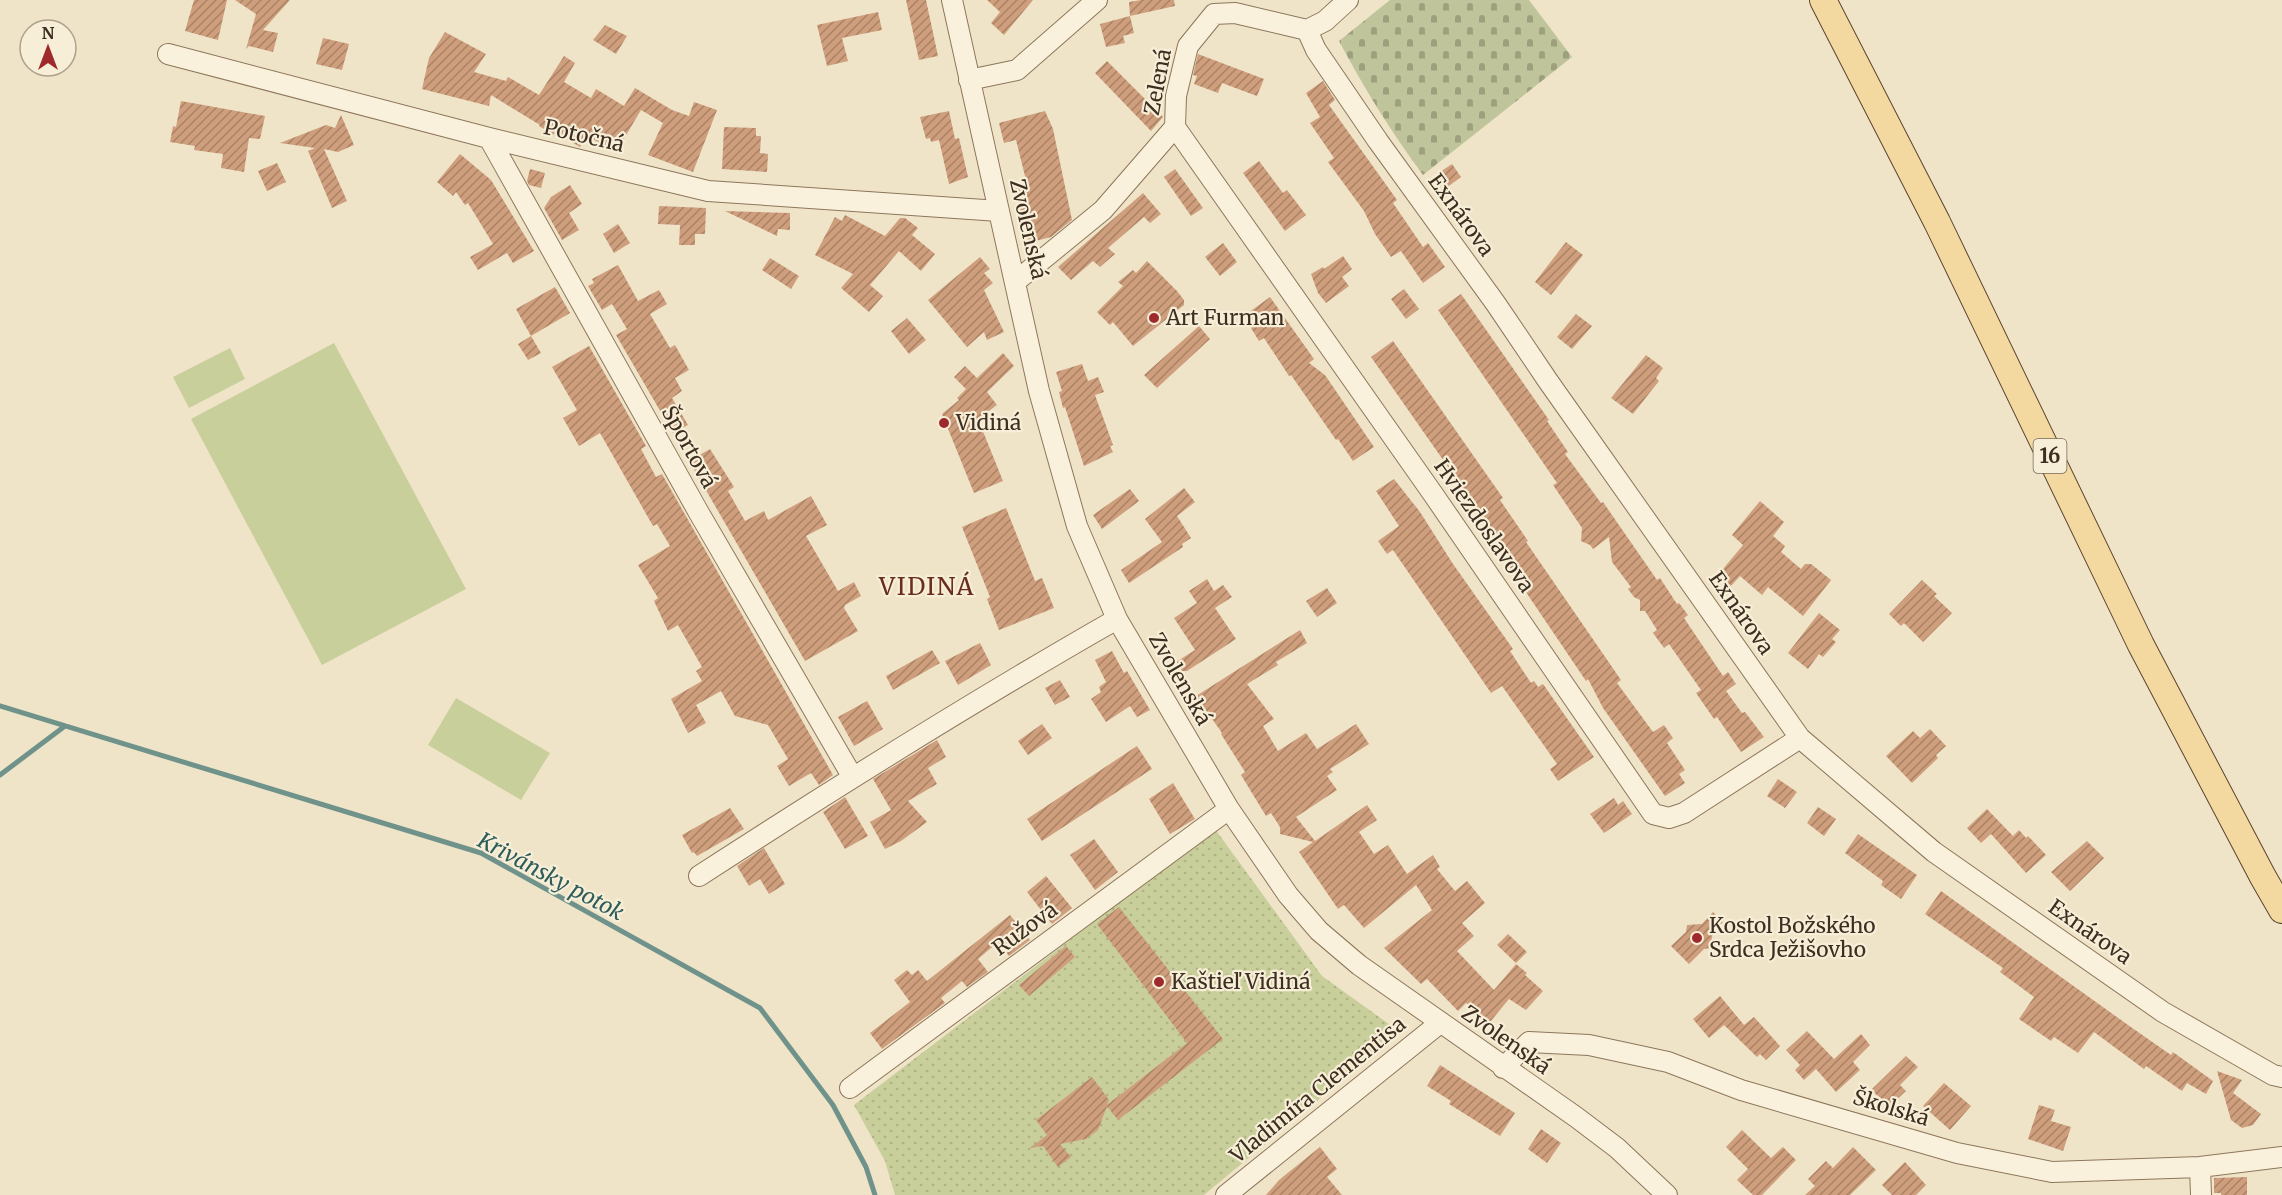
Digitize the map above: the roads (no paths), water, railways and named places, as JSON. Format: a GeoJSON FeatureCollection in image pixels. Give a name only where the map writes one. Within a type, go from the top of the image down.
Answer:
{"type":"FeatureCollection","features":[{"type":"Feature","properties":{"kind":"main road","name":"16"},"geometry":{"type":"LineString","coordinates":[[1823,0],[1942,233],[2141,645],[2282,909]]}},
{"type":"Feature","properties":{"kind":"street","name":"Zvolenská"},"geometry":{"type":"LineString","coordinates":[[952,0],[1050,433],[1077,526],[1117,619],[1228,809],[1288,895],[1319,931],[1359,965],[1617,1148],[1665,1194]]}},
{"type":"Feature","properties":{"kind":"street"},"geometry":{"type":"LineString","coordinates":[[969,80],[1017,70],[1097,0]]}},
{"type":"Feature","properties":{"kind":"street"},"geometry":{"type":"LineString","coordinates":[[1307,30],[1325,21],[1348,0]]}},
{"type":"Feature","properties":{"kind":"street","name":"Zelená"},"geometry":{"type":"LineString","coordinates":[[1015,282],[1103,210],[1175,127],[1176,96],[1188,46],[1214,14],[1235,13],[1307,30]]}},
{"type":"Feature","properties":{"kind":"street","name":"Exnárova"},"geometry":{"type":"LineString","coordinates":[[1307,30],[1316,50],[1378,141],[1496,304],[1800,738],[1934,852],[2163,1012],[2273,1076],[2282,1077]]}},
{"type":"Feature","properties":{"kind":"street","name":"Potočná"},"geometry":{"type":"LineString","coordinates":[[168,54],[489,138],[708,190],[999,211]]}},
{"type":"Feature","properties":{"kind":"street","name":"Hviezdoslavova"},"geometry":{"type":"LineString","coordinates":[[1175,127],[1426,484],[1653,814],[1669,818],[1684,813],[1800,738]]}},
{"type":"Feature","properties":{"kind":"street","name":"Športová"},"geometry":{"type":"LineString","coordinates":[[489,138],[699,513],[852,776]]}},
{"type":"Feature","properties":{"kind":"street"},"geometry":{"type":"LineString","coordinates":[[699,876],[852,776],[1117,619]]}},
{"type":"Feature","properties":{"kind":"street","name":"Ružová"},"geometry":{"type":"LineString","coordinates":[[850,1088],[1228,809]]}},
{"type":"Feature","properties":{"kind":"street","name":"Vladimíra Clementisa"},"geometry":{"type":"LineString","coordinates":[[1226,1195],[1440,1023]]}},
{"type":"Feature","properties":{"kind":"street","name":"Školská"},"geometry":{"type":"LineString","coordinates":[[1503,1068],[1529,1041],[1589,1045],[1668,1062],[1741,1090],[1957,1153],[2052,1172],[2200,1167],[2282,1157]]}},
{"type":"Feature","properties":{"kind":"street"},"geometry":{"type":"LineString","coordinates":[[2200,1167],[2201,1195]]}},
{"type":"Feature","properties":{"kind":"waterway","name":"Krivánsky potok"},"geometry":{"type":"LineString","coordinates":[[0,706],[481,853],[760,1008],[833,1105],[866,1167],[875,1195]]}},
{"type":"Feature","properties":{"kind":"waterway"},"geometry":{"type":"LineString","coordinates":[[0,775],[65,726]]}},
{"type":"Feature","properties":{"kind":"place","name":"Art Furman"},"geometry":{"type":"Point","coordinates":[1154,318]}},
{"type":"Feature","properties":{"kind":"place","name":"Vidiná"},"geometry":{"type":"Point","coordinates":[944,423]}},
{"type":"Feature","properties":{"kind":"place","name":"Kostol Božského Srdca Ježišovho"},"geometry":{"type":"Point","coordinates":[1697,938]}},
{"type":"Feature","properties":{"kind":"place","name":"Kaštieľ Vidiná"},"geometry":{"type":"Point","coordinates":[1159,982]}},
{"type":"Feature","properties":{"kind":"district","name":"VIDINÁ"},"geometry":{"type":"Point","coordinates":[927,587]}}]}
